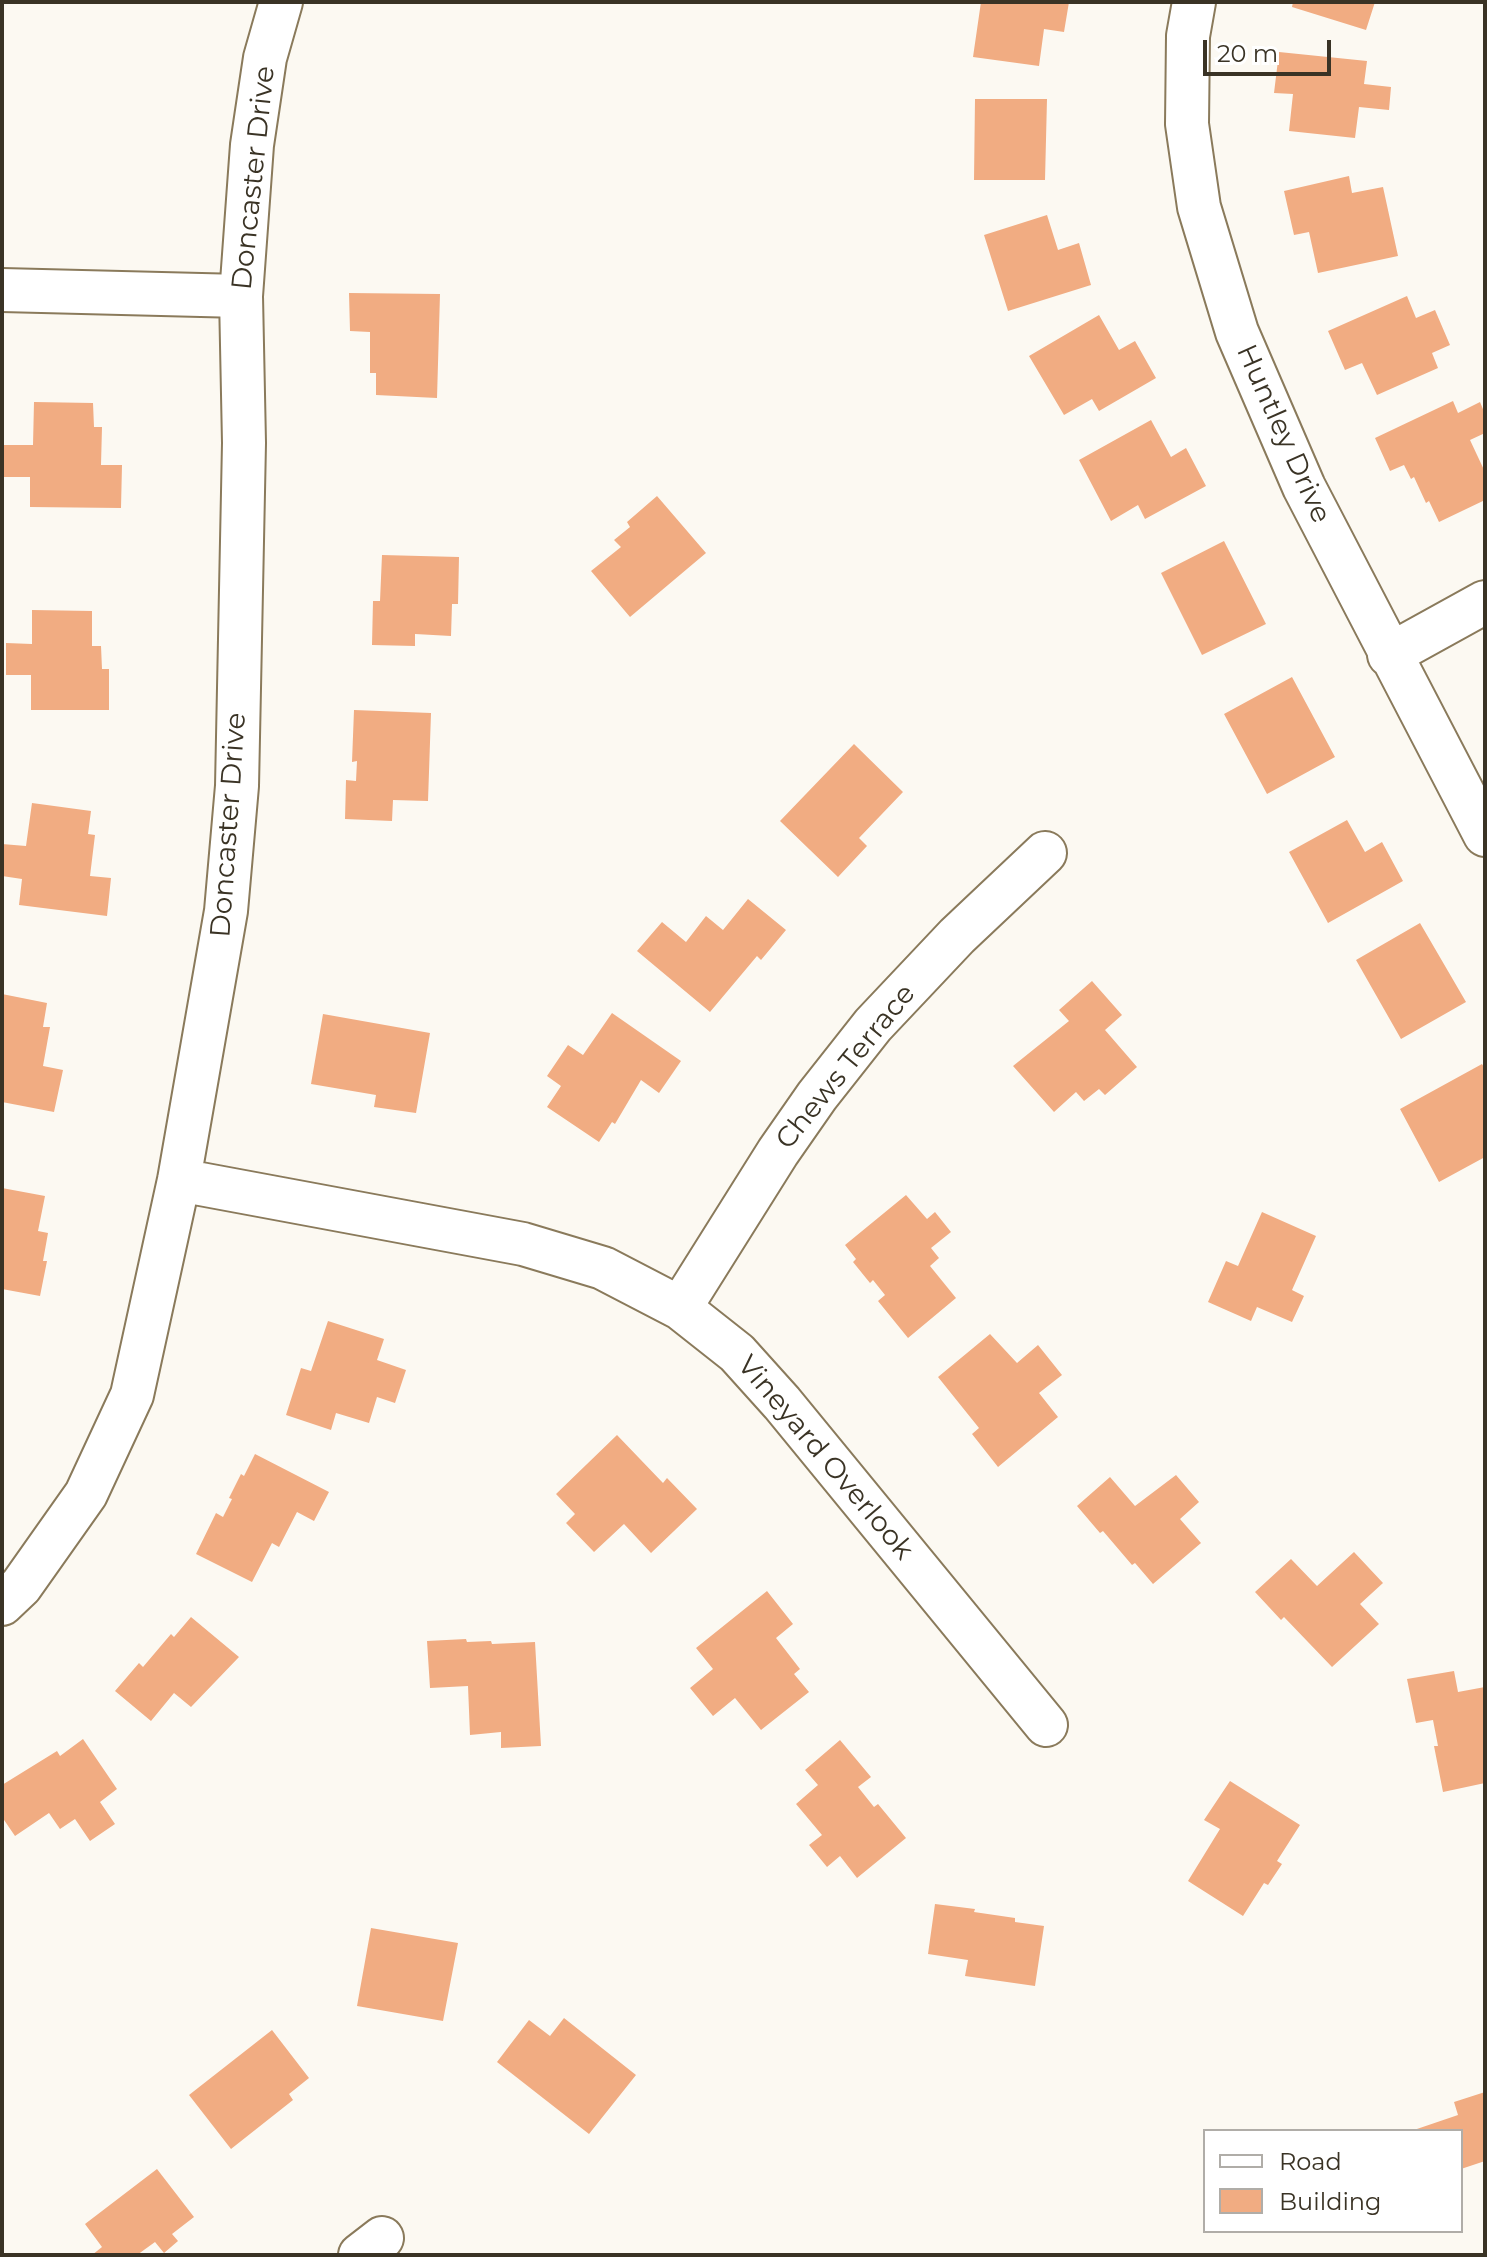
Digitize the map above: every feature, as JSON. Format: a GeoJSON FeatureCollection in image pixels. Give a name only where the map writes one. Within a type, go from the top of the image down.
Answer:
{"type":"FeatureCollection","features":[{"type":"Feature","properties":{"kind":"street","name":"Doncaster Drive"},"geometry":{"type":"LineString","coordinates":[[2,1604],[21,1586],[86,1494],[132,1395],[179,1180],[226,911],[237,786],[244,443],[241,296],[252,145],[265,58],[281,2]]}},
{"type":"Feature","properties":{"kind":"street","name":"Huntley Drive"},"geometry":{"type":"LineString","coordinates":[[1194,2],[1188,36],[1187,124],[1199,207],[1243,346],[1304,487],[1485,835]]}},
{"type":"Feature","properties":{"kind":"street"},"geometry":{"type":"LineString","coordinates":[[2,290],[241,296]]}},
{"type":"Feature","properties":{"kind":"street"},"geometry":{"type":"LineString","coordinates":[[1389,655],[1485,602]]}},
{"type":"Feature","properties":{"kind":"street","name":"Chews Terrace"},"geometry":{"type":"LineString","coordinates":[[680,1308],[778,1152],[873,1025],[957,936],[1045,853]]}},
{"type":"Feature","properties":{"kind":"street","name":"Vineyard Overlook"},"geometry":{"type":"LineString","coordinates":[[179,1180],[523,1244],[603,1268],[680,1308],[737,1353],[782,1403],[1046,1725]]}},
{"type":"Feature","properties":{"kind":"building"},"geometry":{"type":"Polygon","coordinates":[[[981,2],[1069,2],[1064,32],[1044,29],[1039,66],[973,57],[981,2]]]}},
{"type":"Feature","properties":{"kind":"building"},"geometry":{"type":"Polygon","coordinates":[[[1293,2],[1375,2],[1366,30],[1292,7],[1293,2]]]}},
{"type":"Feature","properties":{"kind":"building"},"geometry":{"type":"Polygon","coordinates":[[[1279,52],[1367,61],[1364,84],[1391,87],[1389,110],[1359,107],[1355,138],[1289,131],[1293,94],[1274,93],[1279,52]]]}},
{"type":"Feature","properties":{"kind":"building"},"geometry":{"type":"Polygon","coordinates":[[[975,99],[1047,99],[1045,180],[974,180],[975,99]]]}},
{"type":"Feature","properties":{"kind":"building"},"geometry":{"type":"Polygon","coordinates":[[[1349,176],[1352,193],[1383,187],[1398,256],[1318,273],[1309,232],[1294,235],[1284,191],[1349,176]]]}},
{"type":"Feature","properties":{"kind":"building"},"geometry":{"type":"Polygon","coordinates":[[[1047,215],[1058,250],[1079,243],[1091,285],[1008,311],[984,235],[1047,215]]]}},
{"type":"Feature","properties":{"kind":"building"},"geometry":{"type":"Polygon","coordinates":[[[349,293],[440,294],[437,398],[376,395],[376,373],[370,373],[370,332],[350,331],[349,293]]]}},
{"type":"Feature","properties":{"kind":"building"},"geometry":{"type":"Polygon","coordinates":[[[1407,296],[1416,318],[1435,310],[1450,345],[1432,353],[1438,368],[1377,395],[1362,363],[1345,370],[1328,331],[1407,296]]]}},
{"type":"Feature","properties":{"kind":"building"},"geometry":{"type":"Polygon","coordinates":[[[1099,315],[1119,350],[1135,341],[1156,378],[1099,411],[1092,399],[1064,415],[1029,356],[1099,315]]]}},
{"type":"Feature","properties":{"kind":"building"},"geometry":{"type":"Polygon","coordinates":[[[1453,401],[1458,413],[1480,402],[1485,414],[1485,433],[1470,440],[1485,472],[1485,500],[1439,522],[1429,501],[1426,503],[1414,477],[1411,479],[1404,465],[1390,471],[1375,438],[1453,401]]]}},
{"type":"Feature","properties":{"kind":"building"},"geometry":{"type":"Polygon","coordinates":[[[34,402],[93,403],[94,427],[102,427],[101,465],[122,465],[121,508],[30,507],[30,477],[3,477],[3,445],[33,445],[34,402]]]}},
{"type":"Feature","properties":{"kind":"building"},"geometry":{"type":"Polygon","coordinates":[[[1151,420],[1171,457],[1186,448],[1206,486],[1145,519],[1138,505],[1111,521],[1079,460],[1151,420]]]}},
{"type":"Feature","properties":{"kind":"building"},"geometry":{"type":"Polygon","coordinates":[[[657,496],[706,553],[630,617],[591,571],[621,547],[614,540],[630,527],[627,522],[657,496]]]}},
{"type":"Feature","properties":{"kind":"building"},"geometry":{"type":"Polygon","coordinates":[[[1224,541],[1266,624],[1202,655],[1161,573],[1224,541]]]}},
{"type":"Feature","properties":{"kind":"building"},"geometry":{"type":"Polygon","coordinates":[[[382,555],[459,557],[458,604],[452,604],[451,636],[415,634],[415,646],[372,645],[373,601],[380,601],[382,555]]]}},
{"type":"Feature","properties":{"kind":"building"},"geometry":{"type":"Polygon","coordinates":[[[32,610],[92,611],[92,646],[101,646],[102,669],[109,669],[109,710],[31,710],[31,675],[6,675],[6,643],[32,644],[32,610]]]}},
{"type":"Feature","properties":{"kind":"building"},"geometry":{"type":"Polygon","coordinates":[[[1292,677],[1335,757],[1267,794],[1224,714],[1292,677]]]}},
{"type":"Feature","properties":{"kind":"building"},"geometry":{"type":"Polygon","coordinates":[[[354,710],[431,713],[428,801],[393,800],[392,821],[345,819],[346,780],[356,781],[357,761],[352,762],[354,710]]]}},
{"type":"Feature","properties":{"kind":"building"},"geometry":{"type":"Polygon","coordinates":[[[854,744],[903,792],[859,838],[867,846],[838,877],[780,821],[854,744]]]}},
{"type":"Feature","properties":{"kind":"building"},"geometry":{"type":"Polygon","coordinates":[[[32,803],[91,811],[88,834],[95,835],[90,876],[111,878],[107,916],[19,905],[22,879],[2,876],[2,844],[26,846],[32,803]]]}},
{"type":"Feature","properties":{"kind":"building"},"geometry":{"type":"Polygon","coordinates":[[[1347,820],[1365,852],[1382,842],[1403,881],[1328,923],[1289,852],[1347,820]]]}},
{"type":"Feature","properties":{"kind":"building"},"geometry":{"type":"Polygon","coordinates":[[[748,899],[786,930],[761,960],[757,956],[710,1012],[637,951],[662,922],[686,942],[706,916],[723,930],[748,899]]]}},
{"type":"Feature","properties":{"kind":"building"},"geometry":{"type":"Polygon","coordinates":[[[1420,923],[1466,1002],[1401,1039],[1356,960],[1420,923]]]}},
{"type":"Feature","properties":{"kind":"building"},"geometry":{"type":"Polygon","coordinates":[[[1092,981],[1122,1015],[1105,1030],[1137,1067],[1105,1095],[1099,1089],[1084,1101],[1076,1092],[1054,1112],[1013,1066],[1069,1021],[1059,1010],[1092,981]]]}},
{"type":"Feature","properties":{"kind":"building"},"geometry":{"type":"Polygon","coordinates":[[[2,994],[47,1003],[43,1027],[50,1027],[43,1066],[63,1070],[54,1112],[2,1102],[2,994]]]}},
{"type":"Feature","properties":{"kind":"building"},"geometry":{"type":"Polygon","coordinates":[[[612,1013],[681,1061],[659,1093],[641,1080],[615,1124],[612,1122],[599,1142],[547,1107],[561,1086],[547,1076],[568,1045],[583,1055],[612,1013]]]}},
{"type":"Feature","properties":{"kind":"building"},"geometry":{"type":"Polygon","coordinates":[[[323,1014],[430,1033],[416,1113],[374,1107],[376,1095],[311,1084],[323,1014]]]}},
{"type":"Feature","properties":{"kind":"building"},"geometry":{"type":"Polygon","coordinates":[[[1482,1064],[1485,1069],[1485,1157],[1439,1182],[1400,1109],[1482,1064]]]}},
{"type":"Feature","properties":{"kind":"building"},"geometry":{"type":"Polygon","coordinates":[[[2,1188],[45,1196],[38,1231],[48,1233],[43,1261],[47,1261],[40,1296],[2,1289],[2,1188]]]}},
{"type":"Feature","properties":{"kind":"building"},"geometry":{"type":"Polygon","coordinates":[[[906,1195],[927,1219],[935,1212],[951,1232],[931,1248],[939,1258],[930,1266],[956,1298],[908,1338],[878,1301],[885,1295],[873,1280],[870,1283],[853,1262],[856,1259],[845,1245],[906,1195]]]}},
{"type":"Feature","properties":{"kind":"building"},"geometry":{"type":"Polygon","coordinates":[[[1262,1212],[1316,1236],[1292,1290],[1304,1296],[1292,1322],[1257,1307],[1251,1321],[1208,1302],[1226,1261],[1238,1266],[1262,1212]]]}},
{"type":"Feature","properties":{"kind":"building"},"geometry":{"type":"Polygon","coordinates":[[[328,1321],[384,1339],[377,1360],[406,1370],[395,1403],[377,1397],[369,1423],[336,1413],[331,1430],[286,1415],[301,1368],[311,1371],[328,1321]]]}},
{"type":"Feature","properties":{"kind":"building"},"geometry":{"type":"Polygon","coordinates":[[[990,1334],[1017,1363],[1038,1345],[1062,1375],[1039,1393],[1058,1417],[998,1467],[972,1434],[979,1428],[938,1377],[990,1334]]]}},
{"type":"Feature","properties":{"kind":"building"},"geometry":{"type":"Polygon","coordinates":[[[617,1435],[663,1483],[667,1478],[697,1509],[651,1553],[624,1524],[594,1552],[566,1523],[575,1514],[556,1494],[617,1435]]]}},
{"type":"Feature","properties":{"kind":"building"},"geometry":{"type":"Polygon","coordinates":[[[255,1454],[329,1492],[314,1521],[297,1512],[279,1547],[272,1543],[252,1582],[196,1554],[216,1513],[223,1517],[241,1474],[244,1476],[255,1454]]]}},
{"type":"Feature","properties":{"kind":"building"},"geometry":{"type":"Polygon","coordinates":[[[1176,1475],[1199,1502],[1180,1519],[1201,1543],[1153,1584],[1077,1506],[1110,1477],[1135,1506],[1176,1475]]]}},
{"type":"Feature","properties":{"kind":"building"},"geometry":{"type":"Polygon","coordinates":[[[1354,1552],[1383,1583],[1360,1604],[1379,1624],[1332,1667],[1255,1592],[1291,1559],[1317,1586],[1354,1552]]]}},
{"type":"Feature","properties":{"kind":"building"},"geometry":{"type":"Polygon","coordinates":[[[767,1591],[793,1624],[776,1638],[800,1669],[794,1674],[809,1692],[761,1730],[735,1698],[713,1716],[690,1688],[713,1669],[696,1648],[767,1591]]]}},
{"type":"Feature","properties":{"kind":"building"},"geometry":{"type":"Polygon","coordinates":[[[191,1617],[239,1657],[191,1707],[174,1693],[151,1721],[115,1691],[139,1663],[143,1667],[171,1634],[174,1637],[191,1617]]]}},
{"type":"Feature","properties":{"kind":"building"},"geometry":{"type":"Polygon","coordinates":[[[466,1639],[467,1642],[491,1641],[492,1644],[535,1642],[541,1746],[501,1748],[501,1732],[470,1735],[468,1686],[430,1688],[427,1641],[466,1639]]]}},
{"type":"Feature","properties":{"kind":"building"},"geometry":{"type":"Polygon","coordinates":[[[1454,1671],[1458,1692],[1485,1687],[1485,1783],[1443,1792],[1434,1746],[1438,1746],[1433,1720],[1416,1723],[1407,1679],[1454,1671]]]}},
{"type":"Feature","properties":{"kind":"building"},"geometry":{"type":"Polygon","coordinates":[[[83,1739],[117,1789],[100,1802],[115,1824],[90,1841],[75,1819],[60,1829],[49,1813],[15,1836],[2,1817],[2,1785],[57,1751],[60,1756],[83,1739]]]}},
{"type":"Feature","properties":{"kind":"building"},"geometry":{"type":"Polygon","coordinates":[[[840,1740],[871,1777],[858,1787],[874,1807],[878,1804],[906,1838],[857,1878],[840,1856],[827,1867],[809,1845],[822,1835],[796,1804],[818,1785],[805,1770],[840,1740]]]}},
{"type":"Feature","properties":{"kind":"building"},"geometry":{"type":"Polygon","coordinates":[[[1230,1781],[1300,1825],[1277,1861],[1282,1864],[1268,1885],[1264,1883],[1243,1916],[1188,1881],[1220,1829],[1204,1820],[1230,1781]]]}},
{"type":"Feature","properties":{"kind":"building"},"geometry":{"type":"Polygon","coordinates":[[[935,1904],[975,1909],[974,1912],[1044,1926],[1035,1986],[965,1976],[968,1960],[928,1954],[935,1904]]]}},
{"type":"Feature","properties":{"kind":"building"},"geometry":{"type":"Polygon","coordinates":[[[371,1928],[458,1943],[443,2021],[357,2006],[371,1928]]]}},
{"type":"Feature","properties":{"kind":"building"},"geometry":{"type":"Polygon","coordinates":[[[564,2018],[636,2075],[589,2134],[497,2062],[529,2020],[550,2036],[564,2018]]]}},
{"type":"Feature","properties":{"kind":"building"},"geometry":{"type":"Polygon","coordinates":[[[272,2030],[309,2078],[289,2094],[293,2100],[231,2149],[189,2095],[272,2030]]]}},
{"type":"Feature","properties":{"kind":"building"},"geometry":{"type":"Polygon","coordinates":[[[1485,2092],[1485,2161],[1463,2168],[1463,2129],[1417,2129],[1458,2115],[1454,2102],[1485,2092]]]}},
{"type":"Feature","properties":{"kind":"building"},"geometry":{"type":"Polygon","coordinates":[[[157,2169],[194,2217],[172,2234],[178,2241],[164,2253],[155,2242],[137,2255],[92,2255],[102,2247],[85,2224],[157,2169]]]}}]}
